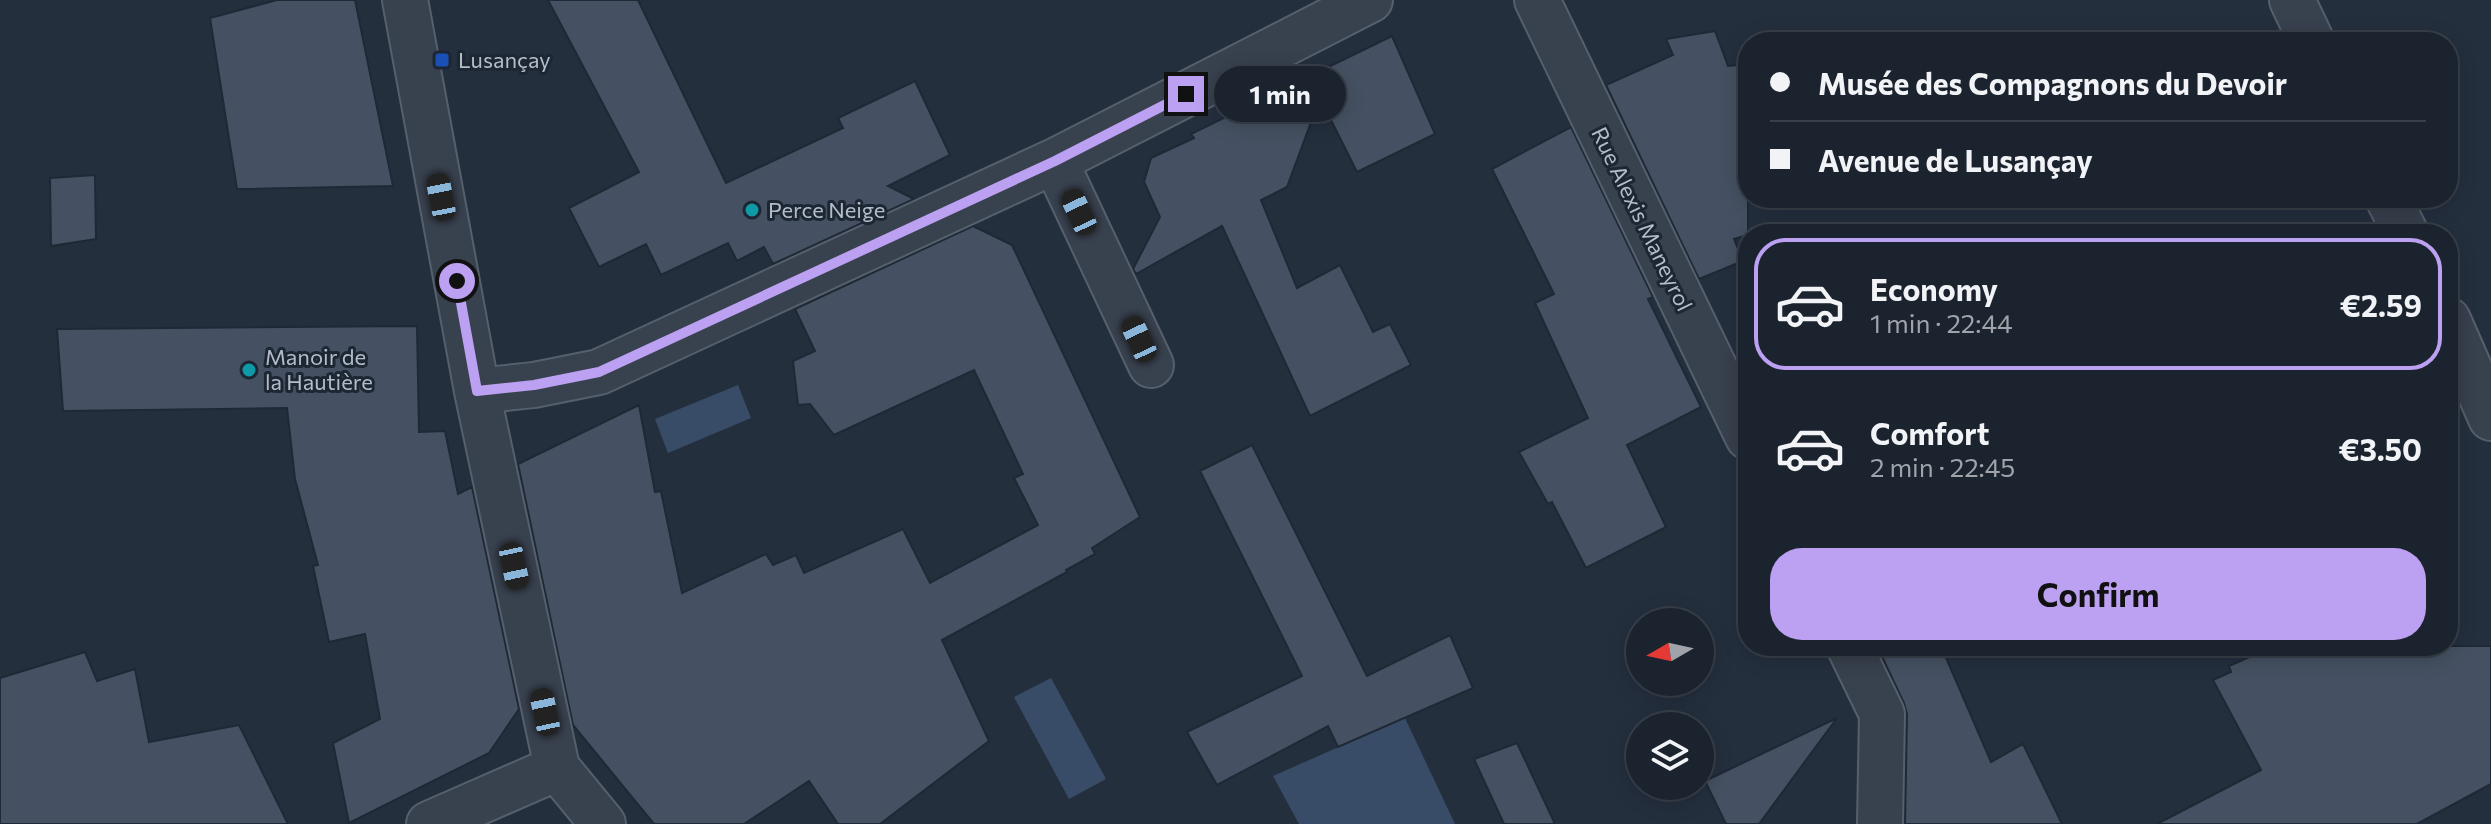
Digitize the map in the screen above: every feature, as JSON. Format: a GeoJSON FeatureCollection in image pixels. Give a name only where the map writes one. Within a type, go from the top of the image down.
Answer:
{"type":"FeatureCollection","features":[{"type":"Feature","properties":{"kind":"street"},"geometry":{"type":"LineString","coordinates":[[405,0],[477,391],[557,768],[603,824]]}},
{"type":"Feature","properties":{"kind":"street"},"geometry":{"type":"LineString","coordinates":[[477,391],[534,385],[599,372],[1055,161],[1370,0]]}},
{"type":"Feature","properties":{"kind":"street","name":"Rue Alexis Maneyrol"},"geometry":{"type":"LineString","coordinates":[[1537,0],[1738,416]]}},
{"type":"Feature","properties":{"kind":"street"},"geometry":{"type":"LineString","coordinates":[[2292,0],[2307,32]]}},
{"type":"Feature","properties":{"kind":"street"},"geometry":{"type":"LineString","coordinates":[[1055,161],[1151,365]]}},
{"type":"Feature","properties":{"kind":"street"},"geometry":{"type":"LineString","coordinates":[[2458,343],[2491,418]]}},
{"type":"Feature","properties":{"kind":"street"},"geometry":{"type":"LineString","coordinates":[[1854,656],[1882,714],[1880,824]]}},
{"type":"Feature","properties":{"kind":"street"},"geometry":{"type":"LineString","coordinates":[[429,824],[557,768]]}},
{"type":"Feature","properties":{"kind":"water"},"geometry":{"type":"Polygon","coordinates":[[[738,385],[751,418],[668,453],[655,419],[738,385]]]}},
{"type":"Feature","properties":{"kind":"water"},"geometry":{"type":"Polygon","coordinates":[[[1051,678],[1106,779],[1069,799],[1014,697],[1051,678]]]}},
{"type":"Feature","properties":{"kind":"water"},"geometry":{"type":"Polygon","coordinates":[[[1404,716],[1455,824],[1299,824],[1273,776],[1404,716]]]}},
{"type":"Feature","properties":{"kind":"building"},"geometry":{"type":"Polygon","coordinates":[[[277,0],[355,0],[393,186],[237,189],[210,18],[277,0]]]}},
{"type":"Feature","properties":{"kind":"building"},"geometry":{"type":"Polygon","coordinates":[[[548,0],[638,0],[726,183],[843,128],[838,118],[915,81],[950,155],[888,186],[914,199],[773,264],[764,247],[737,261],[728,243],[661,275],[646,244],[599,267],[569,208],[639,172],[548,0]]]}},
{"type":"Feature","properties":{"kind":"building"},"geometry":{"type":"Polygon","coordinates":[[[1715,31],[1728,66],[1738,65],[1738,208],[1748,208],[1748,224],[1738,224],[1738,238],[1734,239],[1738,263],[1699,279],[1606,85],[1673,55],[1666,39],[1715,31]]]}},
{"type":"Feature","properties":{"kind":"building"},"geometry":{"type":"Polygon","coordinates":[[[1392,36],[1435,134],[1357,172],[1320,98],[1287,187],[1261,200],[1297,288],[1340,265],[1373,332],[1390,324],[1411,365],[1310,416],[1222,226],[1136,274],[1133,269],[1160,217],[1144,182],[1151,158],[1194,138],[1191,134],[1392,36]]]}},
{"type":"Feature","properties":{"kind":"building"},"geometry":{"type":"Polygon","coordinates":[[[1571,127],[1653,297],[1648,299],[1701,407],[1627,445],[1666,527],[1586,568],[1552,502],[1548,504],[1519,452],[1588,418],[1535,303],[1554,294],[1492,169],[1571,127]]]}},
{"type":"Feature","properties":{"kind":"building"},"geometry":{"type":"Polygon","coordinates":[[[95,175],[96,239],[51,246],[50,178],[95,175]]]}},
{"type":"Feature","properties":{"kind":"building"},"geometry":{"type":"Polygon","coordinates":[[[973,226],[1012,245],[1140,517],[1092,548],[1095,554],[1067,572],[942,640],[989,741],[880,824],[838,824],[809,781],[744,824],[654,824],[573,725],[518,464],[639,405],[655,492],[661,491],[682,593],[766,554],[773,565],[796,555],[804,573],[903,529],[930,583],[1038,525],[1014,478],[1023,474],[974,370],[834,435],[810,404],[798,405],[793,361],[815,351],[795,309],[973,226]]]}},
{"type":"Feature","properties":{"kind":"building"},"geometry":{"type":"Polygon","coordinates":[[[417,326],[419,432],[445,431],[458,494],[472,487],[519,709],[489,753],[349,823],[333,743],[380,719],[365,634],[329,642],[313,566],[318,565],[295,479],[287,408],[63,411],[57,329],[417,326]]]}},
{"type":"Feature","properties":{"kind":"building"},"geometry":{"type":"Polygon","coordinates":[[[1252,445],[1367,676],[1450,635],[1473,688],[1338,747],[1328,726],[1217,785],[1187,732],[1302,676],[1200,471],[1252,445]]]}},
{"type":"Feature","properties":{"kind":"building"},"geometry":{"type":"Polygon","coordinates":[[[2458,646],[2491,646],[2491,784],[2417,824],[2157,824],[2261,770],[2213,680],[2231,672],[2229,666],[2252,656],[2458,656],[2458,646]]]}},
{"type":"Feature","properties":{"kind":"building"},"geometry":{"type":"Polygon","coordinates":[[[85,652],[97,681],[135,669],[149,742],[239,725],[288,824],[0,824],[0,678],[85,652]]]}},
{"type":"Feature","properties":{"kind":"building"},"geometry":{"type":"Polygon","coordinates":[[[1882,656],[1945,656],[1991,762],[2023,744],[2062,824],[1905,824],[1907,714],[1882,656]]]}},
{"type":"Feature","properties":{"kind":"building"},"geometry":{"type":"Polygon","coordinates":[[[1837,718],[1759,824],[1726,824],[1714,799],[1714,777],[1837,718]]]}},
{"type":"Feature","properties":{"kind":"building"},"geometry":{"type":"Polygon","coordinates":[[[1517,743],[1555,824],[1504,824],[1474,759],[1517,743]]]}},
{"type":"Feature","properties":{"kind":"place","name":"Lusançay"},"geometry":{"type":"Point","coordinates":[442,60]}},
{"type":"Feature","properties":{"kind":"place","name":"Perce Neige"},"geometry":{"type":"Point","coordinates":[752,210]}},
{"type":"Feature","properties":{"kind":"place","name":"Manoir de la Hautière"},"geometry":{"type":"Point","coordinates":[249,370]}},
{"type":"Feature","properties":{"kind":"route"},"geometry":{"type":"LineString","coordinates":[[457,281],[477,391],[534,385],[599,372],[1055,161],[1186,94]]}}]}
